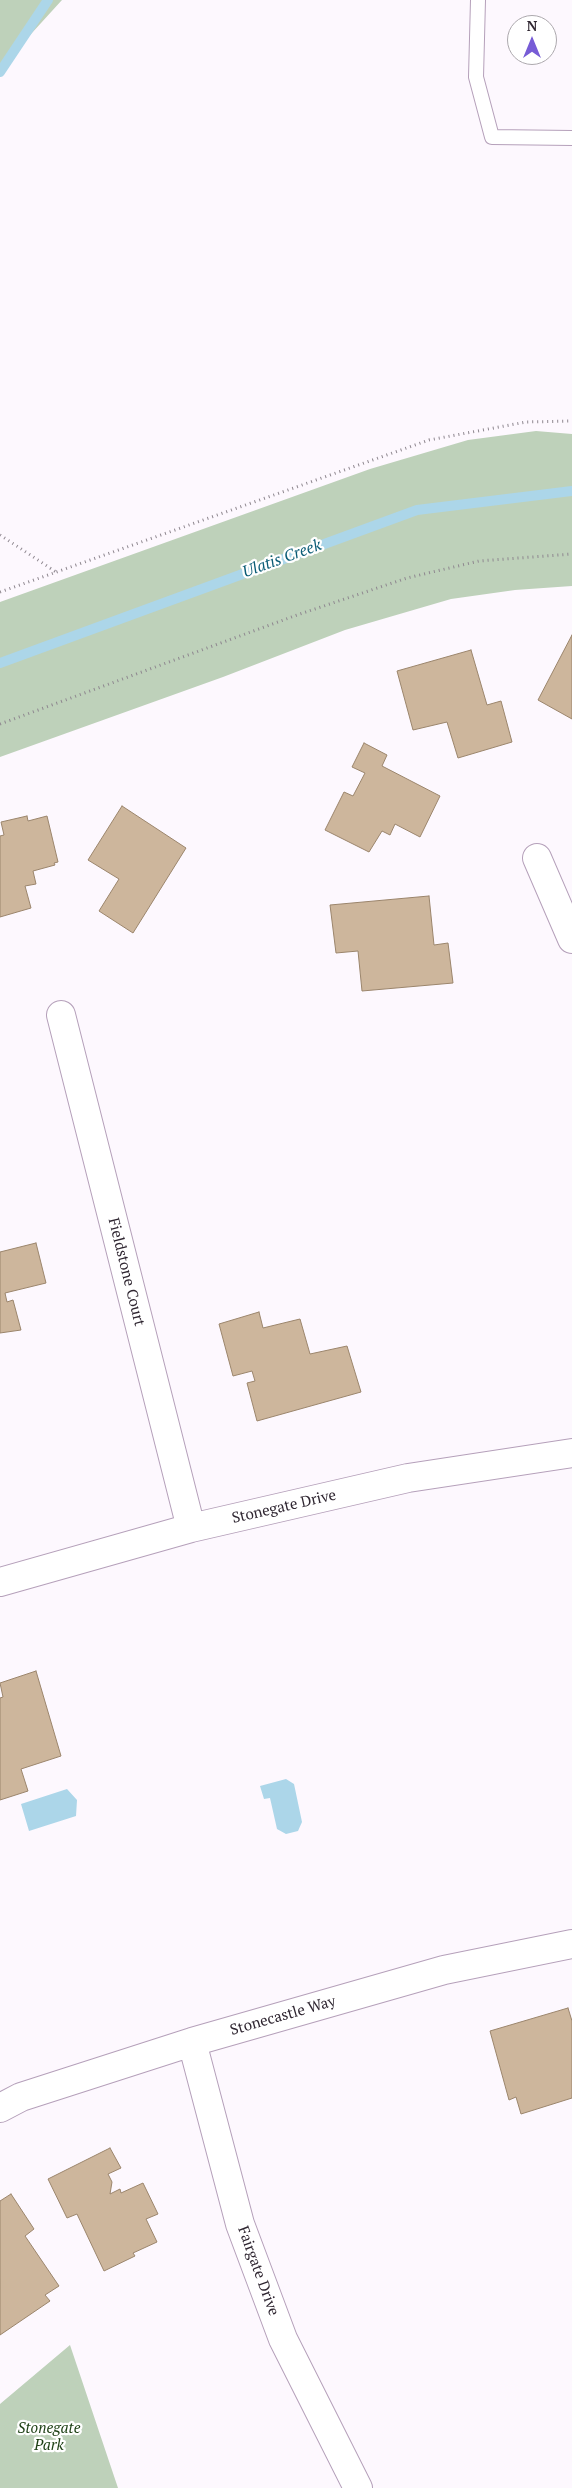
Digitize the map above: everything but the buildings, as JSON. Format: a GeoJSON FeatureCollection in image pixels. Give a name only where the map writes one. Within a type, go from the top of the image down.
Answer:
{"type":"FeatureCollection","features":[{"type":"Feature","properties":{"kind":"street"},"geometry":{"type":"LineString","coordinates":[[537,858],[572,939]]}},
{"type":"Feature","properties":{"kind":"street","name":"Fieldstone Court"},"geometry":{"type":"LineString","coordinates":[[61,1015],[191,1528]]}},
{"type":"Feature","properties":{"kind":"street","name":"Stonegate Drive"},"geometry":{"type":"LineString","coordinates":[[0,1582],[191,1528],[408,1478],[572,1453]]}},
{"type":"Feature","properties":{"kind":"street","name":"Stonecastle Way"},"geometry":{"type":"LineString","coordinates":[[0,2108],[20,2097],[192,2042],[444,1970],[572,1944]]}},
{"type":"Feature","properties":{"kind":"street","name":"Fairgate Drive"},"geometry":{"type":"LineString","coordinates":[[192,2042],[204,2093],[244,2233],[283,2339],[358,2488]]}},
{"type":"Feature","properties":{"kind":"lane"},"geometry":{"type":"LineString","coordinates":[[478,0],[476,77],[492,137],[572,138]]}},
{"type":"Feature","properties":{"kind":"path"},"geometry":{"type":"LineString","coordinates":[[0,592],[430,440],[526,422],[572,420]]}},
{"type":"Feature","properties":{"kind":"path"},"geometry":{"type":"LineString","coordinates":[[0,535],[56,572]]}},
{"type":"Feature","properties":{"kind":"path"},"geometry":{"type":"LineString","coordinates":[[0,724],[297,615],[407,578],[479,561],[572,554]]}},
{"type":"Feature","properties":{"kind":"green space"},"geometry":{"type":"Polygon","coordinates":[[[0,0],[62,0],[0,68],[0,0]]]}},
{"type":"Feature","properties":{"kind":"green space"},"geometry":{"type":"Polygon","coordinates":[[[536,431],[572,434],[572,586],[515,590],[451,599],[345,630],[223,677],[0,757],[0,602],[370,469],[468,440],[536,431]]]}},
{"type":"Feature","properties":{"kind":"green space","name":"Stonegate Park"},"geometry":{"type":"Polygon","coordinates":[[[70,2345],[118,2488],[0,2488],[0,2404],[70,2345]]]}},
{"type":"Feature","properties":{"kind":"water"},"geometry":{"type":"Polygon","coordinates":[[[286,1779],[294,1784],[302,1822],[298,1831],[286,1834],[277,1829],[270,1798],[264,1799],[260,1786],[286,1779]]]}},
{"type":"Feature","properties":{"kind":"water"},"geometry":{"type":"Polygon","coordinates":[[[67,1789],[77,1800],[76,1816],[29,1831],[21,1804],[67,1789]]]}},
{"type":"Feature","properties":{"kind":"waterway"},"geometry":{"type":"LineString","coordinates":[[0,72],[48,0]]}},
{"type":"Feature","properties":{"kind":"waterway","name":"Ulatis Creek"},"geometry":{"type":"LineString","coordinates":[[0,663],[417,510],[572,491]]}}]}
